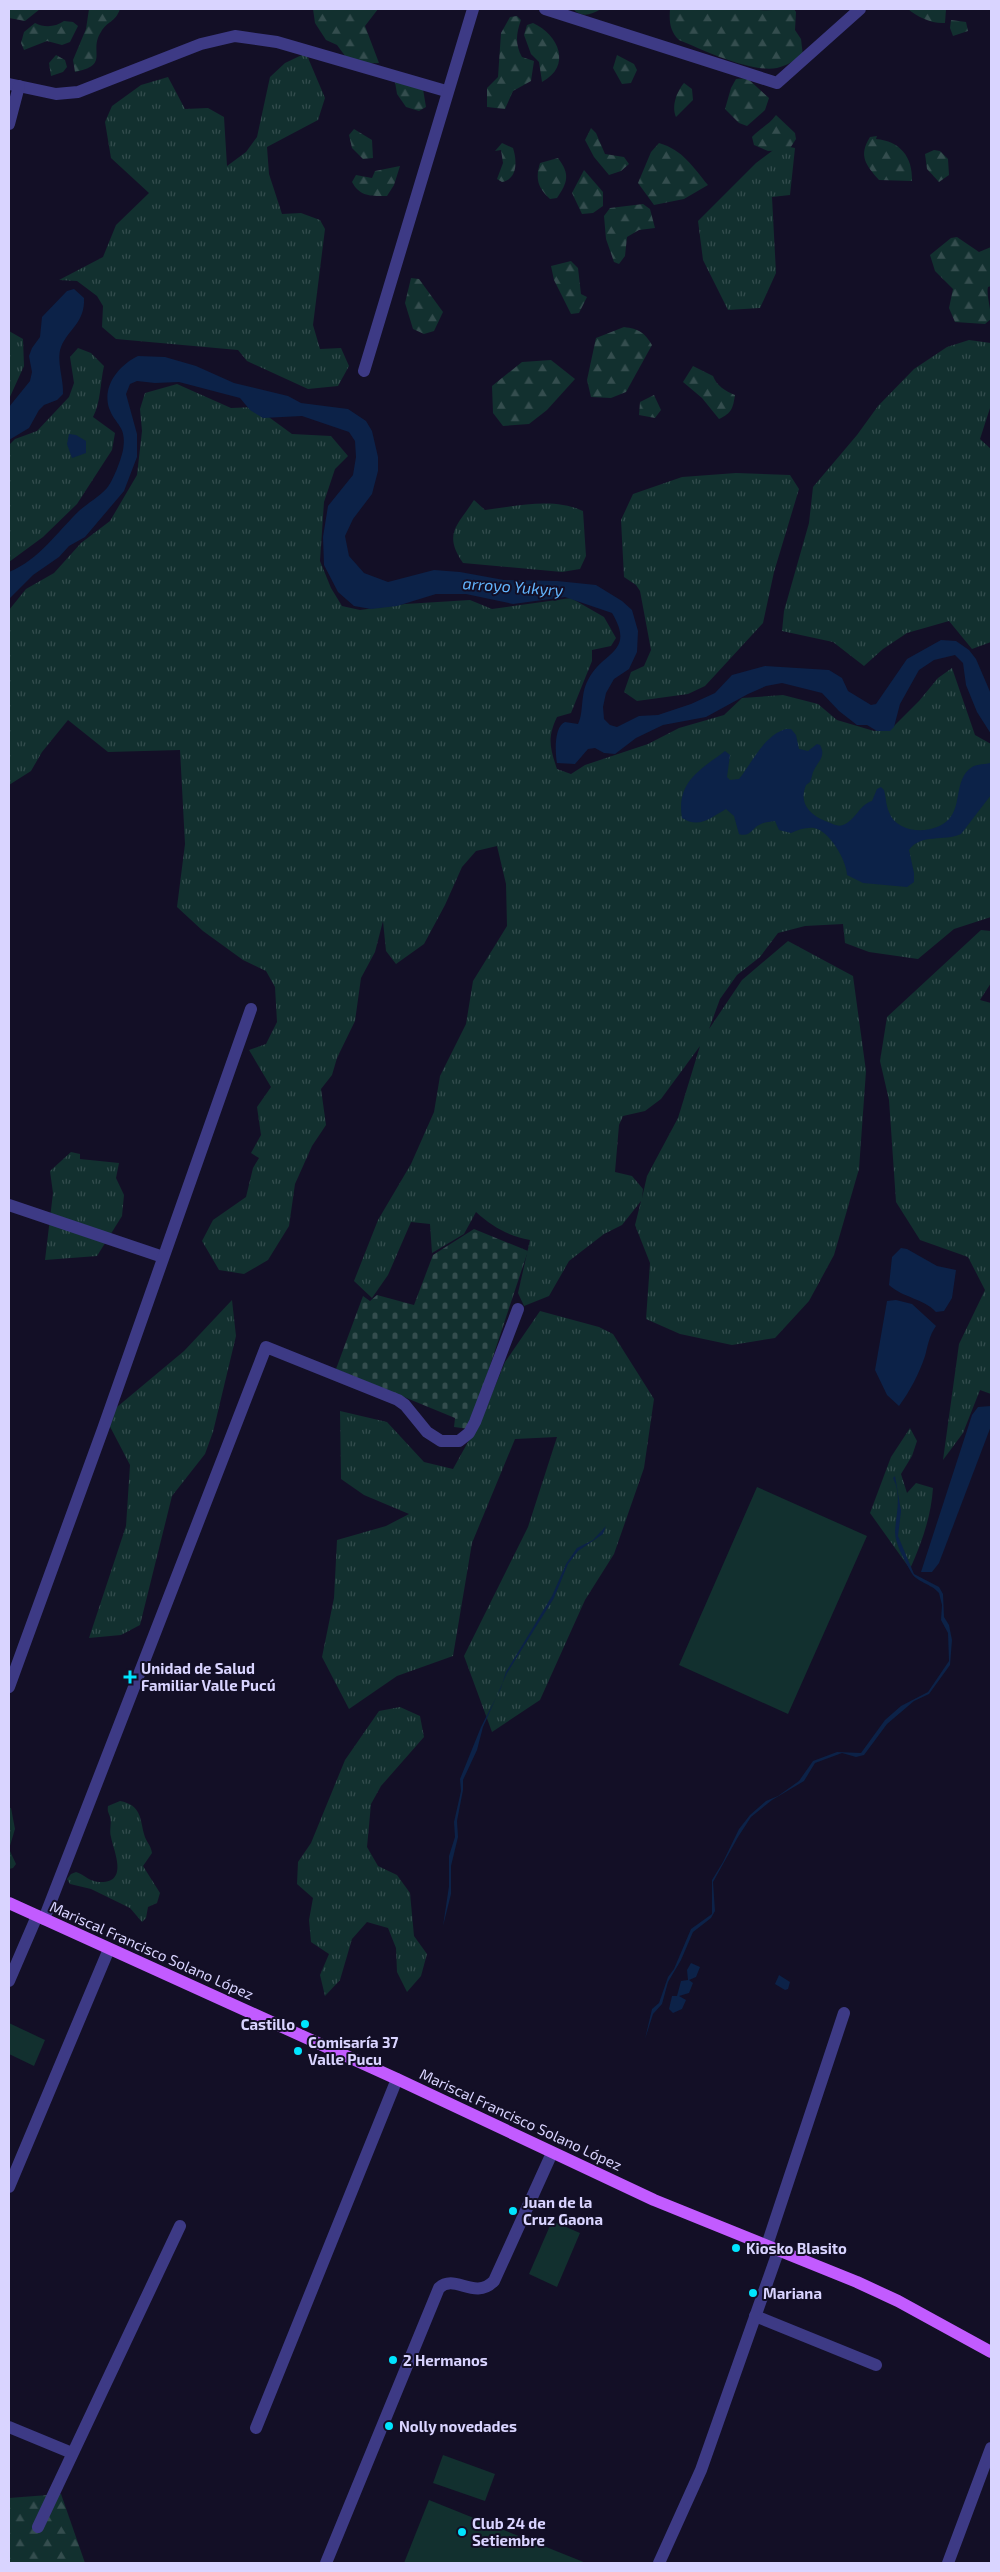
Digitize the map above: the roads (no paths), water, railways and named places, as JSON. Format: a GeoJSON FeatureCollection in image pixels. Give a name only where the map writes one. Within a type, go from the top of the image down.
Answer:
{"type":"FeatureCollection","features":[{"type":"Feature","properties":{"kind":"main road","name":"Mariscal Francisco Solano López"},"geometry":{"type":"LineString","coordinates":[[9,1903],[397,2079],[654,2200],[773,2247],[888,2296],[991,2352]]}},
{"type":"Feature","properties":{"kind":"street"},"geometry":{"type":"LineString","coordinates":[[364,371],[446,92],[473,9]]}},
{"type":"Feature","properties":{"kind":"street"},"geometry":{"type":"LineString","coordinates":[[545,9],[777,83],[860,9]]}},
{"type":"Feature","properties":{"kind":"street"},"geometry":{"type":"LineString","coordinates":[[9,124],[14,85],[56,94],[78,92],[201,44],[235,36],[277,42],[446,92]]}},
{"type":"Feature","properties":{"kind":"street"},"geometry":{"type":"LineString","coordinates":[[9,1688],[103,1430],[251,1009]]}},
{"type":"Feature","properties":{"kind":"street"},"geometry":{"type":"LineString","coordinates":[[9,1205],[163,1257]]}},
{"type":"Feature","properties":{"kind":"street"},"geometry":{"type":"LineString","coordinates":[[9,1981],[41,1917],[266,1347],[398,1400],[405,1405],[427,1432],[441,1441],[454,1442],[464,1438],[472,1428],[518,1309]]}},
{"type":"Feature","properties":{"kind":"street"},"geometry":{"type":"LineString","coordinates":[[9,2187],[109,1949]]}},
{"type":"Feature","properties":{"kind":"street"},"geometry":{"type":"LineString","coordinates":[[659,2563],[701,2470],[755,2316],[773,2247],[844,2013]]}},
{"type":"Feature","properties":{"kind":"street"},"geometry":{"type":"LineString","coordinates":[[256,2428],[397,2079]]}},
{"type":"Feature","properties":{"kind":"street"},"geometry":{"type":"LineString","coordinates":[[326,2563],[439,2288],[449,2282],[481,2290],[488,2287],[494,2281],[552,2153]]}},
{"type":"Feature","properties":{"kind":"street"},"geometry":{"type":"LineString","coordinates":[[38,2527],[180,2226]]}},
{"type":"Feature","properties":{"kind":"street"},"geometry":{"type":"LineString","coordinates":[[755,2316],[876,2365]]}},
{"type":"Feature","properties":{"kind":"street"},"geometry":{"type":"LineString","coordinates":[[9,2427],[72,2453]]}},
{"type":"Feature","properties":{"kind":"street"},"geometry":{"type":"LineString","coordinates":[[948,2563],[991,2448]]}},
{"type":"Feature","properties":{"kind":"water"},"geometry":{"type":"Polygon","coordinates":[[[74,289],[84,298],[84,307],[82,314],[61,347],[60,364],[63,394],[57,400],[44,405],[29,428],[9,440],[9,407],[30,381],[32,372],[29,356],[40,337],[42,317],[67,291],[74,289]]]}},
{"type":"Feature","properties":{"kind":"water","name":"arroyo Yukyry"},"geometry":{"type":"Polygon","coordinates":[[[138,356],[165,357],[196,366],[234,383],[288,396],[301,403],[348,409],[366,421],[372,431],[378,457],[378,471],[372,494],[353,519],[345,536],[349,556],[364,573],[388,582],[434,570],[460,572],[504,580],[557,581],[596,585],[622,601],[632,610],[638,631],[637,652],[629,669],[614,679],[606,693],[603,707],[604,719],[610,725],[617,727],[639,716],[658,715],[691,704],[715,693],[732,675],[765,666],[829,670],[842,678],[848,691],[871,705],[876,704],[907,659],[941,640],[956,641],[969,650],[976,659],[991,694],[991,734],[977,712],[966,685],[963,663],[955,655],[934,660],[919,670],[900,704],[894,727],[890,731],[877,731],[867,725],[857,725],[839,711],[822,693],[782,683],[766,686],[748,694],[706,717],[663,725],[636,738],[615,754],[604,753],[595,748],[588,749],[575,764],[557,763],[557,734],[561,724],[565,722],[578,724],[588,680],[594,670],[619,644],[618,626],[612,613],[565,597],[513,604],[466,594],[436,594],[397,606],[371,609],[354,606],[338,592],[324,565],[323,537],[328,506],[353,475],[356,457],[355,441],[349,432],[302,416],[263,418],[250,410],[240,398],[179,382],[155,383],[137,381],[130,384],[126,394],[137,434],[137,457],[124,491],[85,537],[69,546],[59,557],[33,575],[9,599],[9,572],[20,567],[39,553],[80,510],[104,491],[112,481],[124,442],[122,431],[109,408],[108,392],[114,377],[124,365],[138,356]]]}},
{"type":"Feature","properties":{"kind":"water"},"geometry":{"type":"Polygon","coordinates":[[[69,434],[76,435],[86,441],[86,453],[72,458],[67,444],[69,434]]]}},
{"type":"Feature","properties":{"kind":"water"},"geometry":{"type":"Polygon","coordinates":[[[791,729],[796,735],[799,749],[808,751],[817,744],[820,745],[822,755],[813,771],[810,782],[806,785],[804,798],[811,813],[835,825],[843,825],[851,820],[864,806],[872,801],[877,789],[881,787],[884,790],[887,807],[893,820],[908,829],[926,830],[935,828],[949,819],[953,813],[960,785],[966,772],[972,767],[991,763],[991,795],[961,834],[920,841],[909,850],[914,882],[907,887],[863,883],[847,875],[844,862],[836,847],[825,834],[814,828],[805,828],[791,833],[779,830],[775,821],[761,824],[746,835],[743,835],[739,834],[734,816],[726,809],[704,821],[694,822],[682,818],[681,806],[686,786],[699,771],[725,751],[730,755],[727,777],[730,780],[739,779],[765,743],[778,732],[791,729]]]}},
{"type":"Feature","properties":{"kind":"water"},"geometry":{"type":"Polygon","coordinates":[[[901,1248],[907,1249],[937,1266],[956,1270],[952,1298],[944,1311],[936,1312],[931,1307],[900,1293],[889,1285],[892,1257],[901,1248]]]}},
{"type":"Feature","properties":{"kind":"water"},"geometry":{"type":"Polygon","coordinates":[[[896,1300],[912,1304],[936,1326],[930,1337],[917,1376],[899,1406],[887,1395],[875,1370],[887,1301],[896,1300]]]}},
{"type":"Feature","properties":{"kind":"water"},"geometry":{"type":"Polygon","coordinates":[[[991,1406],[991,1426],[939,1563],[932,1572],[921,1572],[972,1415],[978,1407],[991,1406]]]}},
{"type":"Feature","properties":{"kind":"water"},"geometry":{"type":"Polygon","coordinates":[[[895,1476],[901,1511],[898,1536],[914,1574],[939,1587],[943,1594],[944,1617],[949,1625],[952,1640],[950,1665],[929,1694],[914,1701],[887,1724],[864,1755],[856,1757],[842,1753],[815,1763],[804,1781],[772,1800],[751,1817],[713,1882],[715,1911],[711,1918],[693,1932],[681,1960],[668,1982],[662,2004],[653,2014],[645,2039],[652,2009],[659,2003],[668,1977],[674,1969],[691,1929],[712,1914],[712,1880],[739,1829],[750,1815],[766,1801],[778,1796],[799,1781],[813,1761],[837,1752],[861,1753],[885,1720],[901,1706],[928,1692],[949,1661],[948,1633],[941,1620],[942,1605],[939,1593],[913,1575],[903,1558],[897,1542],[895,1532],[898,1498],[893,1478],[895,1476]]]}},
{"type":"Feature","properties":{"kind":"water"},"geometry":{"type":"Polygon","coordinates":[[[606,1526],[603,1534],[578,1551],[568,1564],[554,1598],[507,1673],[503,1683],[506,1672],[552,1596],[566,1564],[577,1548],[593,1540],[606,1526]]]}},
{"type":"Feature","properties":{"kind":"water"},"geometry":{"type":"Polygon","coordinates":[[[496,1698],[483,1727],[477,1750],[463,1780],[457,1821],[458,1837],[451,1866],[451,1894],[443,1926],[449,1886],[449,1856],[455,1837],[454,1822],[461,1791],[460,1779],[481,1727],[496,1698]]]}},
{"type":"Feature","properties":{"kind":"water"},"geometry":{"type":"Polygon","coordinates":[[[691,1963],[700,1967],[696,1977],[689,1980],[693,1983],[689,1993],[679,1996],[686,2000],[682,2009],[673,2013],[669,2009],[672,1996],[677,1996],[681,1981],[688,1980],[687,1970],[691,1963]]]}},
{"type":"Feature","properties":{"kind":"water"},"geometry":{"type":"Polygon","coordinates":[[[779,1975],[790,1982],[788,1989],[785,1990],[775,1984],[779,1975]]]}},
{"type":"Feature","properties":{"kind":"place","name":"Unidad de Salud Familiar Valle Pucú"},"geometry":{"type":"Point","coordinates":[130,1677]}},
{"type":"Feature","properties":{"kind":"place","name":"Castillo"},"geometry":{"type":"Point","coordinates":[305,2024]}},
{"type":"Feature","properties":{"kind":"place","name":"Comisaría 37 Valle Pucu"},"geometry":{"type":"Point","coordinates":[298,2051]}},
{"type":"Feature","properties":{"kind":"place","name":"Juan de la Cruz Gaona"},"geometry":{"type":"Point","coordinates":[513,2211]}},
{"type":"Feature","properties":{"kind":"place","name":"Kiosko Blasito"},"geometry":{"type":"Point","coordinates":[736,2248]}},
{"type":"Feature","properties":{"kind":"place","name":"Mariana"},"geometry":{"type":"Point","coordinates":[753,2293]}},
{"type":"Feature","properties":{"kind":"place","name":"2 Hermanos"},"geometry":{"type":"Point","coordinates":[393,2360]}},
{"type":"Feature","properties":{"kind":"place","name":"Nolly novedades"},"geometry":{"type":"Point","coordinates":[389,2426]}},
{"type":"Feature","properties":{"kind":"place","name":"Club 24 de Setiembre"},"geometry":{"type":"Point","coordinates":[462,2532]}}]}
